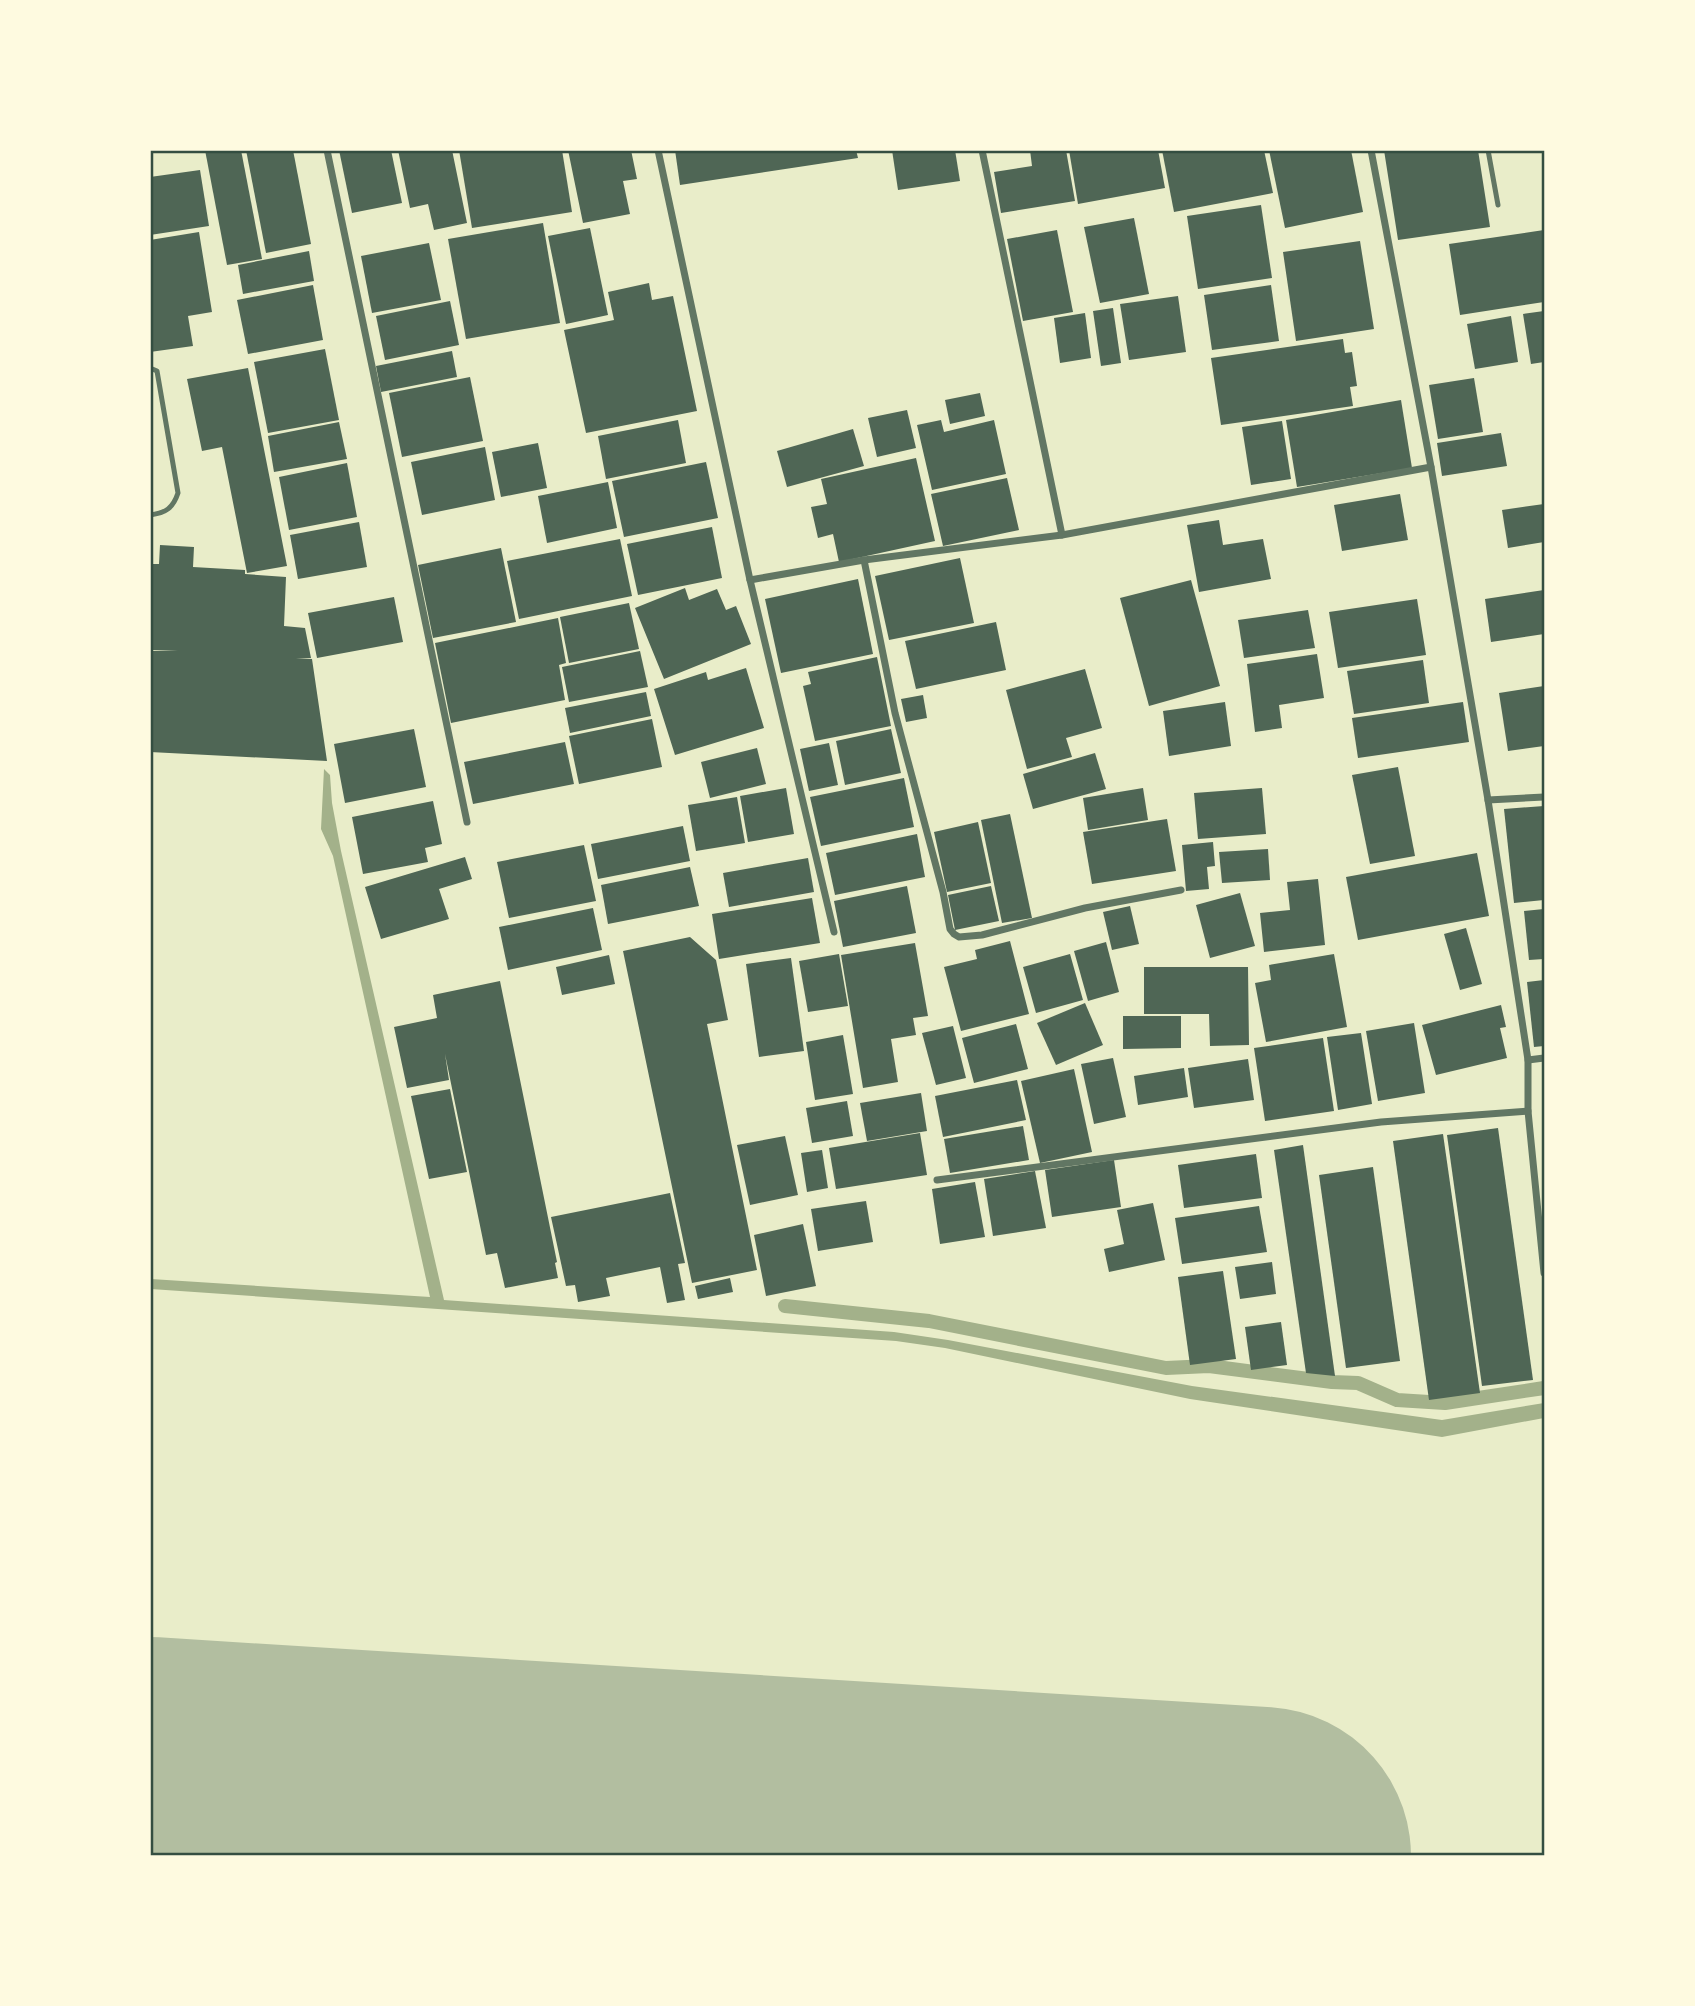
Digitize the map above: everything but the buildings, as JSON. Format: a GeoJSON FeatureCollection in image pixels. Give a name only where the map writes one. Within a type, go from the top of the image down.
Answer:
{"type":"FeatureCollection","features":[{"type":"Feature","properties":{"kind":"street"},"geometry":{"type":"LineString","coordinates":[[327,150],[467,822]]}},
{"type":"Feature","properties":{"kind":"street"},"geometry":{"type":"LineString","coordinates":[[657,150],[750,580],[834,932]]}},
{"type":"Feature","properties":{"kind":"street"},"geometry":{"type":"LineString","coordinates":[[982,150],[1062,535]]}},
{"type":"Feature","properties":{"kind":"street"},"geometry":{"type":"LineString","coordinates":[[1371,150],[1431,467],[1488,800],[1528,1060],[1528,1111],[1545,1273]]}},
{"type":"Feature","properties":{"kind":"street"},"geometry":{"type":"LineString","coordinates":[[750,580],[864,560],[1062,535],[1431,467]]}},
{"type":"Feature","properties":{"kind":"street"},"geometry":{"type":"LineString","coordinates":[[864,560],[895,713],[943,892],[950,929],[954,934],[960,937],[982,935],[1085,908],[1181,890]]}},
{"type":"Feature","properties":{"kind":"street"},"geometry":{"type":"LineString","coordinates":[[1488,800],[1545,797]]}},
{"type":"Feature","properties":{"kind":"street"},"geometry":{"type":"LineString","coordinates":[[1528,1060],[1545,1058]]}},
{"type":"Feature","properties":{"kind":"street"},"geometry":{"type":"LineString","coordinates":[[937,1180],[1381,1122],[1528,1111]]}},
{"type":"Feature","properties":{"kind":"lane"},"geometry":{"type":"LineString","coordinates":[[1488,150],[1498,205]]}},
{"type":"Feature","properties":{"kind":"lane"},"geometry":{"type":"LineString","coordinates":[[150,368],[157,371],[178,493],[170,509],[150,515]]}},
{"type":"Feature","properties":{"kind":"shaded area"},"geometry":{"type":"Polygon","coordinates":[[[324,769],[330,775],[341,851],[444,1300],[894,1332],[1192,1386],[1442,1420],[1544,1403],[1544,1418],[1442,1437],[1190,1399],[945,1348],[896,1341],[151,1289],[151,1279],[430,1297],[333,856],[321,829],[324,769]]]}},
{"type":"Feature","properties":{"kind":"waterway"},"geometry":{"type":"LineString","coordinates":[[785,1306],[929,1321],[1166,1368],[1209,1366],[1358,1383],[1397,1400],[1445,1403],[1544,1388]]}},
{"type":"Feature","properties":{"kind":"runway"},"geometry":{"type":"LineString","coordinates":[[150,1786],[1262,1856]]}}]}
